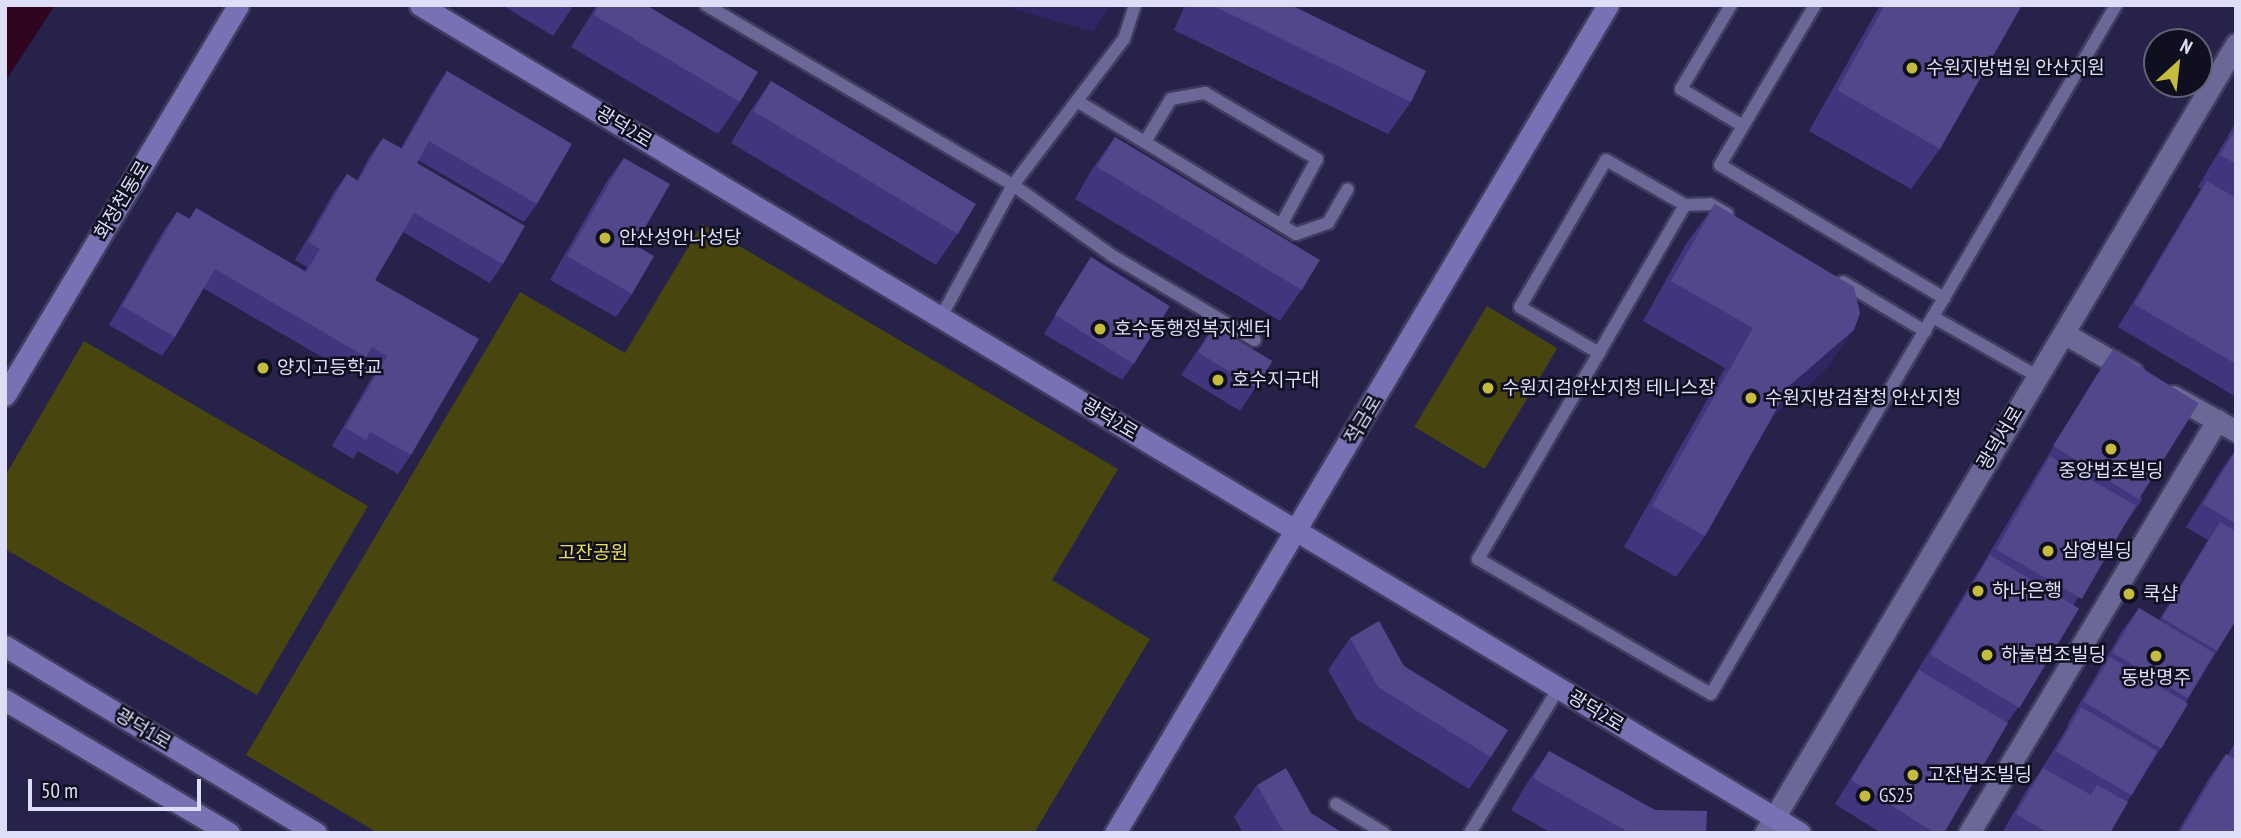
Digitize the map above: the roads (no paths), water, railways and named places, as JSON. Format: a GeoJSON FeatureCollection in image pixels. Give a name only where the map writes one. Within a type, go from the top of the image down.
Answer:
{"type":"FeatureCollection","features":[{"type":"Feature","properties":{"kind":"street","name":"화정천동로"},"geometry":{"type":"LineString","coordinates":[[5,395],[238,5]]}},
{"type":"Feature","properties":{"kind":"street","name":"광덕2로"},"geometry":{"type":"LineString","coordinates":[[420,5],[1559,688],[1769,825],[1800,833]]}},
{"type":"Feature","properties":{"kind":"street","name":"적금로"},"geometry":{"type":"LineString","coordinates":[[1115,833],[1297,532],[1608,5]]}},
{"type":"Feature","properties":{"kind":"street","name":"광덕서로"},"geometry":{"type":"LineString","coordinates":[[1769,825],[2236,44]]}},
{"type":"Feature","properties":{"kind":"street"},"geometry":{"type":"LineString","coordinates":[[2065,334],[2236,431]]}},
{"type":"Feature","properties":{"kind":"street"},"geometry":{"type":"LineString","coordinates":[[1969,833],[2217,421]]}},
{"type":"Feature","properties":{"kind":"street","name":"광덕1로"},"geometry":{"type":"LineString","coordinates":[[5,646],[316,833]]}},
{"type":"Feature","properties":{"kind":"street"},"geometry":{"type":"LineString","coordinates":[[5,699],[229,833]]}},
{"type":"Feature","properties":{"kind":"lane"},"geometry":{"type":"LineString","coordinates":[[706,5],[1013,185],[1111,255],[1255,340]]}},
{"type":"Feature","properties":{"kind":"lane"},"geometry":{"type":"LineString","coordinates":[[941,317],[1013,185],[1124,39],[1135,5]]}},
{"type":"Feature","properties":{"kind":"lane"},"geometry":{"type":"LineString","coordinates":[[1731,5],[1681,89],[1743,126]]}},
{"type":"Feature","properties":{"kind":"lane"},"geometry":{"type":"LineString","coordinates":[[1815,5],[1720,165],[1944,298]]}},
{"type":"Feature","properties":{"kind":"lane"},"geometry":{"type":"LineString","coordinates":[[1685,205],[1478,559],[1711,694],[2116,5]]}},
{"type":"Feature","properties":{"kind":"lane"},"geometry":{"type":"LineString","coordinates":[[1145,142],[1171,99],[1205,93],[1317,159],[1281,225]]}},
{"type":"Feature","properties":{"kind":"lane"},"geometry":{"type":"LineString","coordinates":[[1077,101],[1296,234],[1314,231],[1328,223],[1348,189]]}},
{"type":"Feature","properties":{"kind":"lane"},"geometry":{"type":"LineString","coordinates":[[1599,353],[1520,307],[1606,160],[1685,205],[1710,204],[1746,225]]}},
{"type":"Feature","properties":{"kind":"lane"},"geometry":{"type":"LineString","coordinates":[[1829,274],[1925,331]]}},
{"type":"Feature","properties":{"kind":"lane"},"geometry":{"type":"LineString","coordinates":[[1933,317],[2037,376]]}},
{"type":"Feature","properties":{"kind":"lane"},"geometry":{"type":"LineString","coordinates":[[1470,833],[1559,688]]}},
{"type":"Feature","properties":{"kind":"lane"},"geometry":{"type":"LineString","coordinates":[[1336,804],[1384,833]]}},
{"type":"Feature","properties":{"kind":"place","name":"수원지방법원 안산지원"},"geometry":{"type":"Point","coordinates":[1912,68]}},
{"type":"Feature","properties":{"kind":"place","name":"안산성안나성당"},"geometry":{"type":"Point","coordinates":[605,238]}},
{"type":"Feature","properties":{"kind":"place","name":"호수동행정복지센터"},"geometry":{"type":"Point","coordinates":[1100,329]}},
{"type":"Feature","properties":{"kind":"place","name":"양지고등학교"},"geometry":{"type":"Point","coordinates":[263,368]}},
{"type":"Feature","properties":{"kind":"place","name":"호수지구대"},"geometry":{"type":"Point","coordinates":[1218,380]}},
{"type":"Feature","properties":{"kind":"place","name":"수원지검안산지청 테니스장"},"geometry":{"type":"Point","coordinates":[1488,388]}},
{"type":"Feature","properties":{"kind":"place","name":"수원지방검찰청 안산지청"},"geometry":{"type":"Point","coordinates":[1751,398]}},
{"type":"Feature","properties":{"kind":"place","name":"중앙법조빌딩"},"geometry":{"type":"Point","coordinates":[2111,449]}},
{"type":"Feature","properties":{"kind":"place","name":"삼영빌딩"},"geometry":{"type":"Point","coordinates":[2048,551]}},
{"type":"Feature","properties":{"kind":"place","name":"하나은행"},"geometry":{"type":"Point","coordinates":[1978,591]}},
{"type":"Feature","properties":{"kind":"place","name":"쿡샵"},"geometry":{"type":"Point","coordinates":[2129,594]}},
{"type":"Feature","properties":{"kind":"place","name":"하눌법조빌딩"},"geometry":{"type":"Point","coordinates":[1987,655]}},
{"type":"Feature","properties":{"kind":"place","name":"동방명주"},"geometry":{"type":"Point","coordinates":[2156,656]}},
{"type":"Feature","properties":{"kind":"place","name":"고잔법조빌딩"},"geometry":{"type":"Point","coordinates":[1913,775]}},
{"type":"Feature","properties":{"kind":"place","name":"GS25"},"geometry":{"type":"Point","coordinates":[1865,796]}},
{"type":"Feature","properties":{"kind":"park label","name":"고잔공원"},"geometry":{"type":"Point","coordinates":[593,553]}}]}
